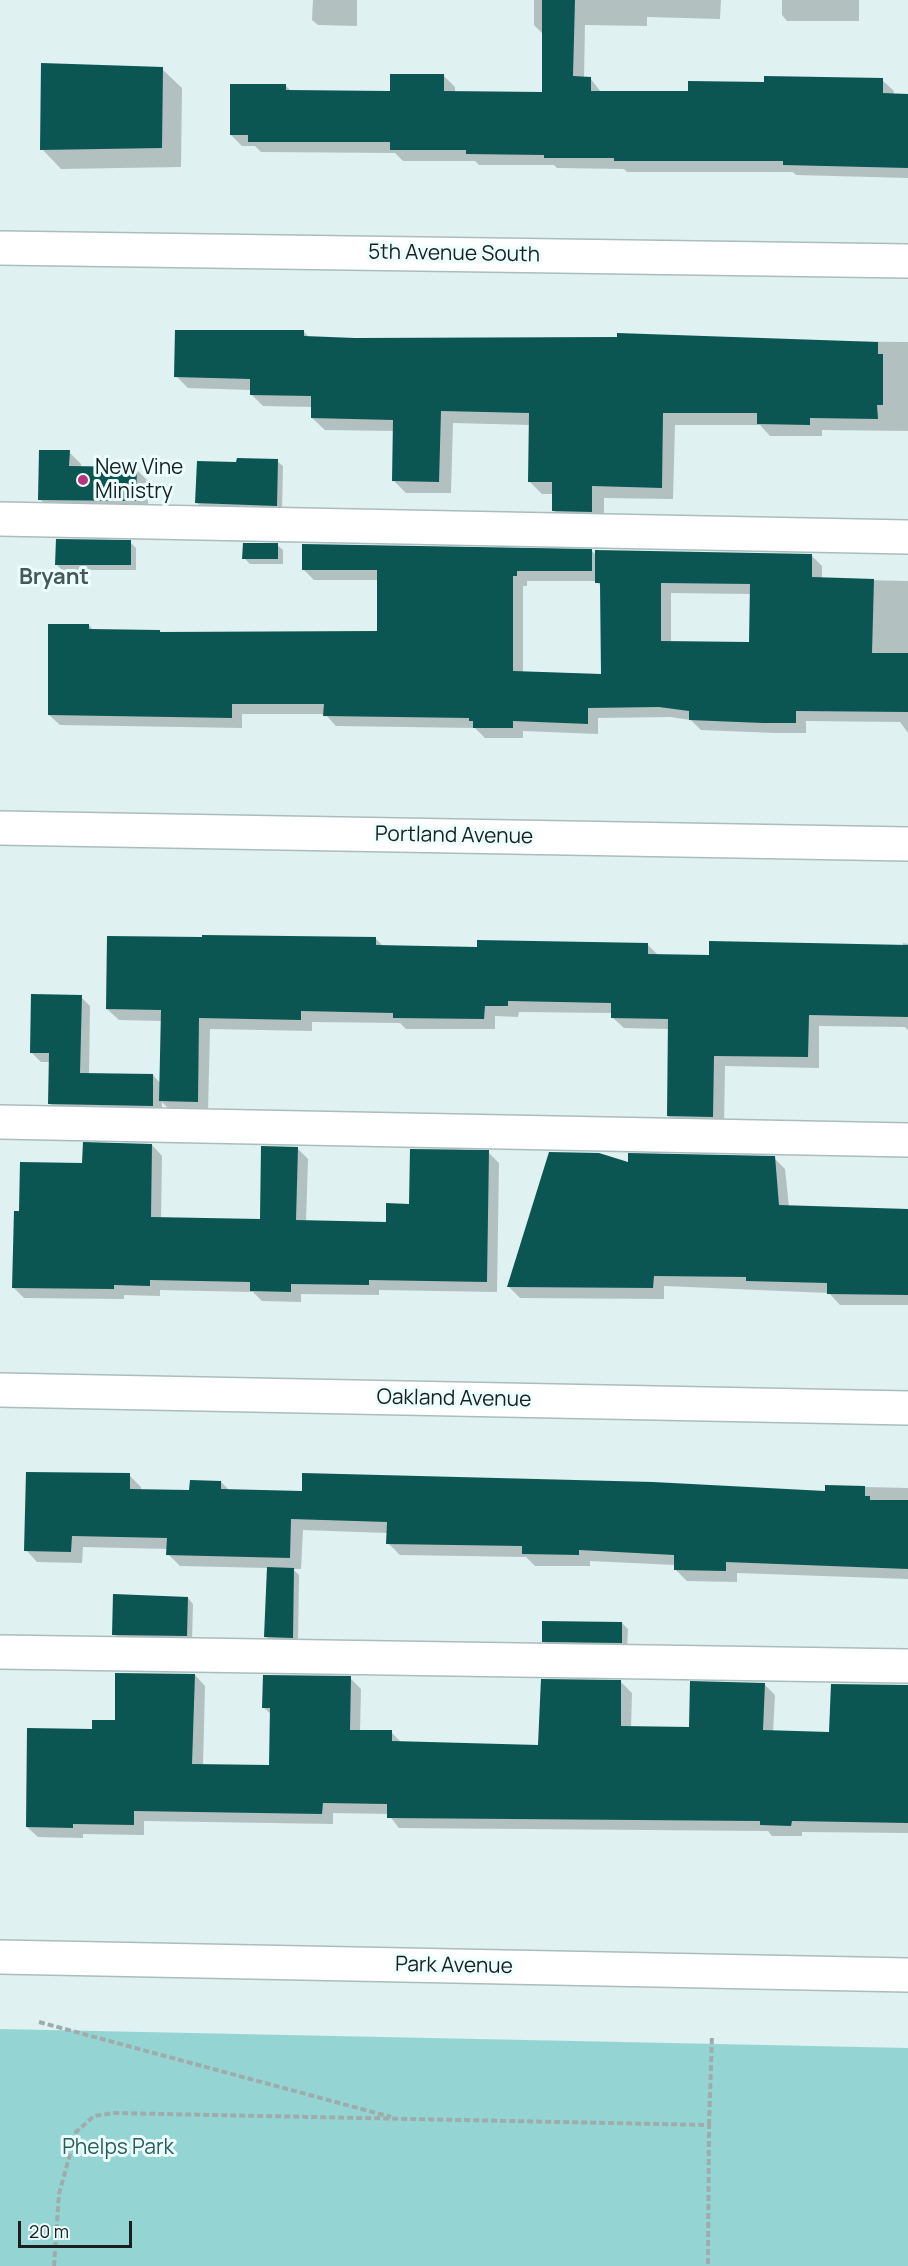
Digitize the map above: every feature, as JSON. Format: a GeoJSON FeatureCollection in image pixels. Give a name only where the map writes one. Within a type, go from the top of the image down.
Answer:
{"type":"FeatureCollection","features":[{"type":"Feature","properties":{"kind":"street","name":"5th Avenue South"},"geometry":{"type":"LineString","coordinates":[[0,248],[908,261]]}},
{"type":"Feature","properties":{"kind":"street"},"geometry":{"type":"LineString","coordinates":[[0,519],[908,537]]}},
{"type":"Feature","properties":{"kind":"street","name":"Portland Avenue"},"geometry":{"type":"LineString","coordinates":[[0,828],[908,844]]}},
{"type":"Feature","properties":{"kind":"street"},"geometry":{"type":"LineString","coordinates":[[0,1122],[908,1140]]}},
{"type":"Feature","properties":{"kind":"street","name":"Oakland Avenue"},"geometry":{"type":"LineString","coordinates":[[0,1390],[908,1408]]}},
{"type":"Feature","properties":{"kind":"street"},"geometry":{"type":"LineString","coordinates":[[0,1652],[908,1666]]}},
{"type":"Feature","properties":{"kind":"street","name":"Park Avenue"},"geometry":{"type":"LineString","coordinates":[[0,1958],[908,1975]]}},
{"type":"Feature","properties":{"kind":"path"},"geometry":{"type":"LineString","coordinates":[[39,2022],[397,2119]]}},
{"type":"Feature","properties":{"kind":"path"},"geometry":{"type":"LineString","coordinates":[[708,2266],[712,2035]]}},
{"type":"Feature","properties":{"kind":"path"},"geometry":{"type":"LineString","coordinates":[[53,2264],[59,2194],[68,2154],[76,2132],[94,2116],[114,2113],[709,2125]]}},
{"type":"Feature","properties":{"kind":"green space","name":"Phelps Park"},"geometry":{"type":"Polygon","coordinates":[[[0,2029],[908,2048],[908,2266],[0,2266],[0,2029]]]}},
{"type":"Feature","properties":{"kind":"building"},"geometry":{"type":"Polygon","coordinates":[[[542,0],[575,0],[573,76],[591,77],[591,91],[688,91],[688,81],[764,82],[764,76],[883,78],[883,93],[908,94],[908,168],[783,165],[783,161],[614,161],[614,158],[544,158],[544,155],[466,154],[466,150],[390,150],[390,142],[248,142],[248,135],[230,135],[230,84],[286,84],[286,90],[390,91],[390,74],[444,74],[444,91],[542,92],[542,0]]]}},
{"type":"Feature","properties":{"kind":"building"},"geometry":{"type":"Polygon","coordinates":[[[41,63],[163,67],[162,148],[40,150],[41,63]]]}},
{"type":"Feature","properties":{"kind":"building"},"geometry":{"type":"Polygon","coordinates":[[[175,330],[304,330],[304,336],[355,338],[617,337],[617,333],[878,342],[878,354],[883,354],[883,405],[877,405],[878,419],[810,418],[810,425],[757,424],[757,413],[663,413],[662,488],[592,486],[592,512],[552,511],[552,482],[528,482],[529,413],[441,411],[439,482],[392,481],[393,420],[311,418],[311,396],[250,395],[250,379],[174,377],[175,330]]]}},
{"type":"Feature","properties":{"kind":"building","name":"New Vine Ministry"},"geometry":{"type":"Polygon","coordinates":[[[39,450],[70,450],[69,466],[137,467],[136,501],[38,500],[39,450]]]}},
{"type":"Feature","properties":{"kind":"building"},"geometry":{"type":"Polygon","coordinates":[[[237,458],[278,459],[277,506],[195,503],[197,461],[236,462],[237,458]]]}},
{"type":"Feature","properties":{"kind":"building"},"geometry":{"type":"Polygon","coordinates":[[[56,539],[131,540],[131,565],[55,565],[56,539]]]}},
{"type":"Feature","properties":{"kind":"building"},"geometry":{"type":"Polygon","coordinates":[[[243,543],[278,543],[278,559],[242,559],[243,543]]]}},
{"type":"Feature","properties":{"kind":"building"},"geometry":{"type":"Polygon","coordinates":[[[302,544],[592,549],[592,571],[517,571],[517,576],[513,576],[513,671],[601,674],[600,583],[595,583],[595,550],[812,554],[812,577],[874,579],[872,653],[908,653],[908,712],[796,711],[796,723],[763,723],[689,720],[689,711],[659,707],[588,708],[588,724],[513,721],[513,728],[473,728],[473,721],[469,721],[469,718],[323,716],[324,704],[232,704],[232,718],[48,715],[48,624],[89,624],[89,629],[160,630],[160,632],[377,631],[377,570],[302,570],[302,544]],[[661,583],[661,641],[749,642],[750,584],[661,583]]]}},
{"type":"Feature","properties":{"kind":"building"},"geometry":{"type":"Polygon","coordinates":[[[202,935],[376,937],[376,945],[477,947],[477,940],[648,943],[648,954],[709,955],[709,941],[908,945],[908,1017],[809,1015],[808,1057],[714,1056],[713,1117],[667,1116],[668,1019],[611,1018],[611,1003],[508,1001],[508,1006],[485,1006],[484,1019],[393,1018],[393,1013],[301,1011],[301,1020],[199,1018],[198,1102],[159,1101],[161,1010],[106,1009],[107,936],[202,937],[202,935]]]}},
{"type":"Feature","properties":{"kind":"building"},"geometry":{"type":"Polygon","coordinates":[[[31,994],[82,995],[80,1073],[153,1074],[153,1106],[48,1104],[49,1053],[30,1053],[31,994]]]}},
{"type":"Feature","properties":{"kind":"building"},"geometry":{"type":"Polygon","coordinates":[[[83,1142],[152,1144],[151,1217],[260,1219],[261,1146],[298,1147],[296,1220],[386,1222],[386,1203],[409,1204],[410,1149],[489,1150],[487,1282],[369,1280],[369,1285],[291,1284],[291,1292],[250,1291],[250,1282],[150,1280],[150,1286],[114,1285],[114,1289],[12,1288],[14,1211],[19,1211],[20,1162],[82,1163],[83,1142]]]}},
{"type":"Feature","properties":{"kind":"building"},"geometry":{"type":"Polygon","coordinates":[[[549,1152],[599,1153],[628,1162],[628,1153],[775,1156],[779,1205],[908,1209],[908,1295],[827,1294],[827,1283],[746,1281],[746,1277],[654,1276],[653,1288],[507,1287],[549,1152]]]}},
{"type":"Feature","properties":{"kind":"building"},"geometry":{"type":"Polygon","coordinates":[[[26,1472],[130,1473],[130,1489],[189,1490],[190,1480],[221,1481],[221,1489],[302,1491],[302,1473],[653,1482],[825,1491],[825,1485],[865,1486],[865,1496],[870,1496],[870,1500],[908,1500],[908,1569],[726,1562],[726,1571],[674,1570],[674,1555],[579,1550],[579,1555],[522,1554],[522,1546],[386,1544],[387,1522],[291,1519],[290,1558],[166,1555],[167,1538],[72,1536],[71,1552],[24,1551],[26,1472]]]}},
{"type":"Feature","properties":{"kind":"building"},"geometry":{"type":"Polygon","coordinates":[[[267,1567],[294,1568],[293,1638],[264,1637],[267,1567]]]}},
{"type":"Feature","properties":{"kind":"building"},"geometry":{"type":"Polygon","coordinates":[[[113,1594],[188,1597],[187,1636],[112,1635],[113,1594]]]}},
{"type":"Feature","properties":{"kind":"building"},"geometry":{"type":"Polygon","coordinates":[[[542,1621],[622,1622],[622,1643],[542,1642],[542,1621]]]}},
{"type":"Feature","properties":{"kind":"building"},"geometry":{"type":"Polygon","coordinates":[[[115,1673],[195,1674],[192,1764],[269,1765],[270,1708],[262,1708],[263,1675],[351,1676],[350,1730],[392,1730],[392,1741],[538,1745],[541,1679],[621,1680],[621,1726],[689,1727],[690,1681],[765,1683],[763,1730],[829,1732],[831,1684],[908,1685],[908,1823],[792,1821],[791,1826],[760,1825],[760,1821],[387,1818],[387,1804],[323,1803],[322,1814],[134,1811],[134,1825],[73,1824],[73,1828],[26,1827],[27,1728],[92,1729],[92,1720],[115,1720],[115,1673]]]}},
{"type":"Feature","properties":{"kind":"place","name":"New Vine Ministry"},"geometry":{"type":"Point","coordinates":[83,480]}},
{"type":"Feature","properties":{"kind":"district","name":"Bryant"},"geometry":{"type":"Point","coordinates":[54,578]}}]}
